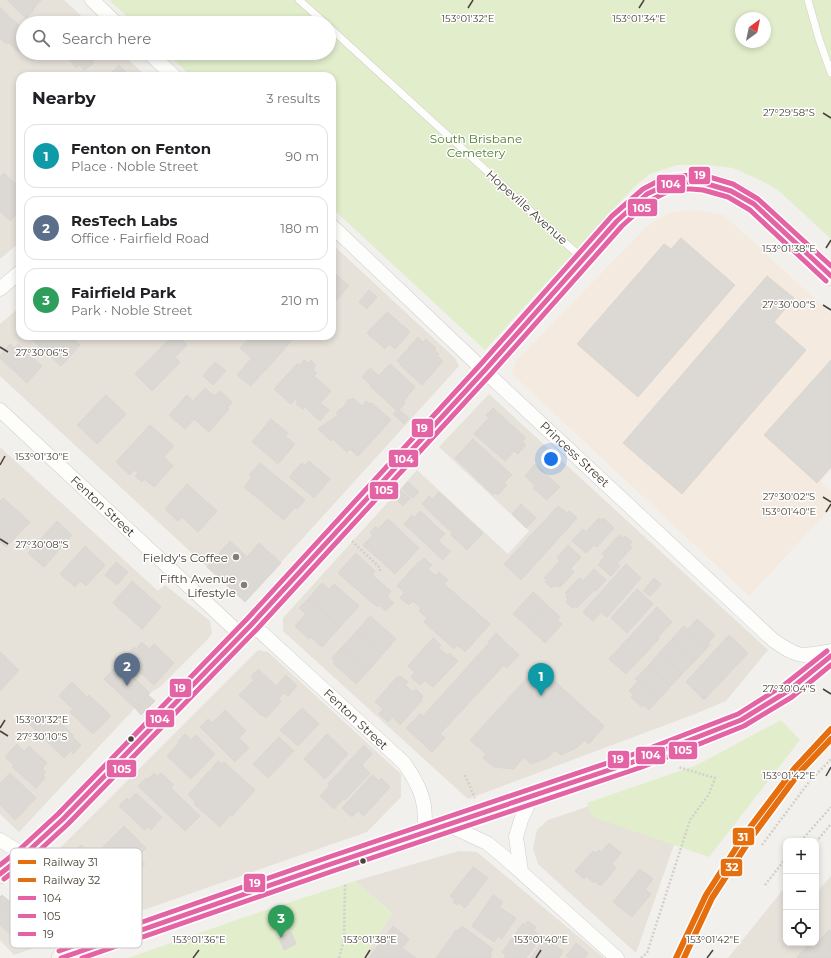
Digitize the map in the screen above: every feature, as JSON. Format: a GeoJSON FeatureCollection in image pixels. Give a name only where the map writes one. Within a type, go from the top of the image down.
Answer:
{"type":"FeatureCollection","features":[{"type":"Feature","properties":{"kind":"main road"},"geometry":{"type":"LineString","coordinates":[[32,848],[63,819],[247,629],[485,370],[617,221],[637,202],[652,191],[667,185],[684,182],[706,182],[744,196],[831,276]]}},
{"type":"Feature","properties":{"kind":"main road"},"geometry":{"type":"LineString","coordinates":[[142,931],[639,760],[741,720],[788,691],[831,656]]}},
{"type":"Feature","properties":{"kind":"main road"},"geometry":{"type":"LineString","coordinates":[[0,874],[10,866]]}},
{"type":"Feature","properties":{"kind":"main road"},"geometry":{"type":"LineString","coordinates":[[62,958],[91,948]]}},
{"type":"Feature","properties":{"kind":"street"},"geometry":{"type":"LineString","coordinates":[[92,0],[109,16]]}},
{"type":"Feature","properties":{"kind":"street"},"geometry":{"type":"LineString","coordinates":[[157,60],[170,72]]}},
{"type":"Feature","properties":{"kind":"street","name":"Princess Street"},"geometry":{"type":"LineString","coordinates":[[336,230],[773,640],[790,652],[800,655],[831,651]]}},
{"type":"Feature","properties":{"kind":"street"},"geometry":{"type":"LineString","coordinates":[[0,289],[16,275]]}},
{"type":"Feature","properties":{"kind":"street","name":"Fenton Street"},"geometry":{"type":"LineString","coordinates":[[0,410],[247,629],[404,763],[414,778],[422,795],[426,816],[423,834]]}},
{"type":"Feature","properties":{"kind":"street"},"geometry":{"type":"LineString","coordinates":[[521,871],[516,837],[521,820],[532,796]]}},
{"type":"Feature","properties":{"kind":"street"},"geometry":{"type":"LineString","coordinates":[[448,825],[487,843],[521,871],[617,958]]}},
{"type":"Feature","properties":{"kind":"street"},"geometry":{"type":"LineString","coordinates":[[0,840],[13,848]]}},
{"type":"Feature","properties":{"kind":"lane"},"geometry":{"type":"LineString","coordinates":[[300,0],[317,16]]}},
{"type":"Feature","properties":{"kind":"lane"},"geometry":{"type":"LineString","coordinates":[[808,0],[818,39],[831,73]]}},
{"type":"Feature","properties":{"kind":"lane","name":"Hopeville Avenue"},"geometry":{"type":"LineString","coordinates":[[336,33],[583,258]]}},
{"type":"Feature","properties":{"kind":"path"},"geometry":{"type":"LineString","coordinates":[[350,540],[380,568],[380,571]]}},
{"type":"Feature","properties":{"kind":"path"},"geometry":{"type":"LineString","coordinates":[[762,845],[809,782],[831,759]]}},
{"type":"Feature","properties":{"kind":"path"},"geometry":{"type":"LineString","coordinates":[[641,958],[647,953],[690,820],[709,794],[715,778],[678,767]]}},
{"type":"Feature","properties":{"kind":"path"},"geometry":{"type":"LineString","coordinates":[[465,775],[475,798]]}},
{"type":"Feature","properties":{"kind":"path"},"geometry":{"type":"LineString","coordinates":[[804,838],[831,807]]}},
{"type":"Feature","properties":{"kind":"path"},"geometry":{"type":"LineString","coordinates":[[819,838],[831,824]]}},
{"type":"Feature","properties":{"kind":"path"},"geometry":{"type":"LineString","coordinates":[[765,885],[783,863]]}},
{"type":"Feature","properties":{"kind":"path"},"geometry":{"type":"LineString","coordinates":[[339,958],[344,940],[345,883]]}},
{"type":"Feature","properties":{"kind":"shaded area"},"geometry":{"type":"Polygon","coordinates":[[[0,0],[64,0],[81,16],[16,16],[16,60],[129,60],[142,72],[16,72],[16,245],[0,259],[0,0]]]}},
{"type":"Feature","properties":{"kind":"shaded area"},"geometry":{"type":"Polygon","coordinates":[[[695,210],[724,215],[831,314],[831,471],[821,482],[831,491],[831,508],[749,596],[512,374],[516,361],[646,227],[668,213],[695,210]]]}},
{"type":"Feature","properties":{"kind":"shaded area"},"geometry":{"type":"Polygon","coordinates":[[[336,248],[455,358],[459,366],[245,602],[0,376],[0,324],[16,310],[16,340],[336,340],[336,248]]]}},
{"type":"Feature","properties":{"kind":"shaded area"},"geometry":{"type":"Polygon","coordinates":[[[489,394],[768,650],[726,701],[468,799],[283,631],[283,618],[417,470],[508,554],[529,531],[439,447],[489,394]]]}},
{"type":"Feature","properties":{"kind":"shaded area"},"geometry":{"type":"Polygon","coordinates":[[[0,447],[158,591],[165,585],[210,621],[212,633],[207,640],[160,687],[150,693],[135,708],[19,832],[0,814],[0,447]]]}},
{"type":"Feature","properties":{"kind":"shaded area"},"geometry":{"type":"Polygon","coordinates":[[[258,650],[268,652],[401,774],[401,797],[367,832],[142,910],[142,848],[60,848],[258,650]]]}},
{"type":"Feature","properties":{"kind":"shaded area"},"geometry":{"type":"Polygon","coordinates":[[[645,787],[683,819],[636,953],[538,864],[533,848],[537,830],[548,820],[645,787]]]}},
{"type":"Feature","properties":{"kind":"shaded area"},"geometry":{"type":"Polygon","coordinates":[[[459,851],[477,852],[604,958],[364,958],[392,913],[355,881],[459,851]]]}},
{"type":"Feature","properties":{"kind":"shaded area"},"geometry":{"type":"Polygon","coordinates":[[[831,876],[831,958],[728,958],[783,890],[783,946],[819,946],[819,890],[831,876]]]}},
{"type":"Feature","properties":{"kind":"shaded area"},"geometry":{"type":"Polygon","coordinates":[[[10,898],[10,948],[34,948],[14,955],[0,940],[0,908],[10,898]]]}},
{"type":"Feature","properties":{"kind":"green space","name":"South Brisbane Cemetery"},"geometry":{"type":"Polygon","coordinates":[[[109,0],[831,0],[831,239],[778,190],[762,181],[733,168],[706,165],[677,165],[650,174],[635,186],[485,350],[336,212],[336,72],[187,72],[174,60],[336,60],[336,16],[126,16],[109,0]]]}},
{"type":"Feature","properties":{"kind":"green space"},"geometry":{"type":"Polygon","coordinates":[[[781,720],[800,740],[709,857],[592,817],[587,803],[697,765],[781,720]]]}},
{"type":"Feature","properties":{"kind":"green space"},"geometry":{"type":"Polygon","coordinates":[[[355,881],[392,913],[364,958],[128,958],[242,918],[355,881]]]}},
{"type":"Feature","properties":{"kind":"building"},"geometry":{"type":"Polygon","coordinates":[[[7,0],[41,0],[28,16],[24,16],[7,0]]]}},
{"type":"Feature","properties":{"kind":"building"},"geometry":{"type":"Polygon","coordinates":[[[0,8],[16,23],[16,49],[8,42],[6,44],[0,38],[0,8]]]}},
{"type":"Feature","properties":{"kind":"building"},"geometry":{"type":"Polygon","coordinates":[[[70,60],[92,60],[94,63],[84,70],[80,65],[76,68],[70,60]]]}},
{"type":"Feature","properties":{"kind":"building"},"geometry":{"type":"Polygon","coordinates":[[[119,65],[126,72],[112,72],[119,65]]]}},
{"type":"Feature","properties":{"kind":"building"},"geometry":{"type":"Polygon","coordinates":[[[4,173],[16,184],[16,215],[10,221],[0,211],[0,177],[4,173]]]}},
{"type":"Feature","properties":{"kind":"building"},"geometry":{"type":"Polygon","coordinates":[[[681,238],[735,285],[638,397],[577,344],[664,244],[671,249],[681,238]]]}},
{"type":"Feature","properties":{"kind":"building"},"geometry":{"type":"Polygon","coordinates":[[[336,275],[349,286],[336,301],[336,275]]]}},
{"type":"Feature","properties":{"kind":"building"},"geometry":{"type":"Polygon","coordinates":[[[767,276],[794,298],[774,322],[806,350],[682,494],[623,443],[767,276]]]}},
{"type":"Feature","properties":{"kind":"building"},"geometry":{"type":"Polygon","coordinates":[[[369,290],[377,297],[367,309],[359,302],[369,290]]]}},
{"type":"Feature","properties":{"kind":"building"},"geometry":{"type":"Polygon","coordinates":[[[387,312],[410,332],[395,349],[389,344],[385,349],[367,333],[387,312]]]}},
{"type":"Feature","properties":{"kind":"building"},"geometry":{"type":"Polygon","coordinates":[[[418,337],[423,342],[426,339],[436,348],[434,350],[439,354],[437,356],[443,361],[422,385],[397,361],[418,337]]]}},
{"type":"Feature","properties":{"kind":"building"},"geometry":{"type":"Polygon","coordinates":[[[32,340],[74,340],[80,345],[61,366],[32,340]]]}},
{"type":"Feature","properties":{"kind":"building"},"geometry":{"type":"Polygon","coordinates":[[[168,340],[182,340],[187,345],[175,357],[180,362],[152,391],[135,374],[168,340]]]}},
{"type":"Feature","properties":{"kind":"building"},"geometry":{"type":"Polygon","coordinates":[[[247,340],[292,340],[265,371],[240,348],[247,340]]]}},
{"type":"Feature","properties":{"kind":"building"},"geometry":{"type":"Polygon","coordinates":[[[10,344],[14,348],[18,344],[42,366],[27,383],[0,358],[10,344]]]}},
{"type":"Feature","properties":{"kind":"building"},"geometry":{"type":"Polygon","coordinates":[[[251,359],[264,371],[251,386],[237,375],[251,359]]]}},
{"type":"Feature","properties":{"kind":"building"},"geometry":{"type":"Polygon","coordinates":[[[304,360],[308,363],[311,360],[316,366],[313,369],[317,373],[314,376],[331,391],[320,403],[329,410],[320,421],[305,407],[303,409],[296,404],[298,401],[295,399],[291,404],[274,389],[298,363],[300,365],[304,360]]]}},
{"type":"Feature","properties":{"kind":"building"},"geometry":{"type":"Polygon","coordinates":[[[831,360],[831,467],[817,483],[764,435],[831,360]]]}},
{"type":"Feature","properties":{"kind":"building"},"geometry":{"type":"Polygon","coordinates":[[[215,362],[226,371],[213,385],[203,376],[215,362]]]}},
{"type":"Feature","properties":{"kind":"building"},"geometry":{"type":"Polygon","coordinates":[[[390,364],[415,387],[403,402],[405,403],[399,410],[409,418],[404,424],[393,414],[397,411],[362,377],[370,368],[379,376],[390,364]]]}},
{"type":"Feature","properties":{"kind":"building"},"geometry":{"type":"Polygon","coordinates":[[[205,388],[214,396],[220,391],[232,402],[227,408],[229,409],[209,432],[194,419],[185,429],[169,415],[187,395],[193,401],[205,388]]]}},
{"type":"Feature","properties":{"kind":"building"},"geometry":{"type":"Polygon","coordinates":[[[106,395],[126,414],[97,444],[77,425],[106,395]]]}},
{"type":"Feature","properties":{"kind":"building"},"geometry":{"type":"Polygon","coordinates":[[[353,398],[362,406],[366,401],[370,404],[372,403],[391,420],[358,456],[350,449],[347,452],[333,439],[331,441],[318,429],[338,415],[336,413],[341,408],[342,409],[349,399],[351,400],[353,398]]]}},
{"type":"Feature","properties":{"kind":"building"},"geometry":{"type":"Polygon","coordinates":[[[493,408],[526,438],[522,441],[526,445],[518,454],[514,451],[505,461],[474,434],[489,418],[486,415],[493,408]]]}},
{"type":"Feature","properties":{"kind":"building"},"geometry":{"type":"Polygon","coordinates":[[[271,419],[288,433],[285,436],[295,444],[278,464],[252,442],[271,419]]]}},
{"type":"Feature","properties":{"kind":"building"},"geometry":{"type":"Polygon","coordinates":[[[150,425],[174,446],[164,457],[173,466],[154,487],[144,479],[142,482],[135,476],[138,473],[135,470],[130,475],[116,462],[150,425]]]}},
{"type":"Feature","properties":{"kind":"building"},"geometry":{"type":"Polygon","coordinates":[[[473,439],[512,475],[504,483],[507,485],[498,495],[495,493],[493,495],[455,458],[473,439]]]}},
{"type":"Feature","properties":{"kind":"building"},"geometry":{"type":"Polygon","coordinates":[[[309,461],[330,479],[314,498],[289,477],[302,463],[304,466],[309,461]]]}},
{"type":"Feature","properties":{"kind":"building"},"geometry":{"type":"Polygon","coordinates":[[[260,463],[305,500],[297,509],[295,507],[284,520],[244,487],[252,477],[249,475],[260,463]]]}},
{"type":"Feature","properties":{"kind":"building"},"geometry":{"type":"Polygon","coordinates":[[[535,464],[560,487],[547,500],[533,488],[535,486],[525,476],[535,464]]]}},
{"type":"Feature","properties":{"kind":"building"},"geometry":{"type":"Polygon","coordinates":[[[408,482],[419,492],[413,498],[402,489],[408,482]]]}},
{"type":"Feature","properties":{"kind":"building"},"geometry":{"type":"Polygon","coordinates":[[[187,484],[217,511],[198,532],[182,517],[178,521],[165,509],[187,484]]]}},
{"type":"Feature","properties":{"kind":"building"},"geometry":{"type":"Polygon","coordinates":[[[400,490],[410,498],[403,506],[393,497],[400,490]]]}},
{"type":"Feature","properties":{"kind":"building"},"geometry":{"type":"Polygon","coordinates":[[[439,492],[483,533],[467,550],[422,504],[429,496],[432,499],[439,492]]]}},
{"type":"Feature","properties":{"kind":"building"},"geometry":{"type":"Polygon","coordinates":[[[3,498],[30,522],[6,547],[0,542],[0,501],[3,498]]]}},
{"type":"Feature","properties":{"kind":"building"},"geometry":{"type":"Polygon","coordinates":[[[521,504],[536,518],[526,528],[512,514],[521,504]]]}},
{"type":"Feature","properties":{"kind":"building"},"geometry":{"type":"Polygon","coordinates":[[[558,506],[567,513],[569,511],[577,518],[521,580],[504,564],[558,506]]]}},
{"type":"Feature","properties":{"kind":"building"},"geometry":{"type":"Polygon","coordinates":[[[420,511],[445,534],[438,541],[450,551],[443,560],[404,524],[412,515],[414,518],[420,511]]]}},
{"type":"Feature","properties":{"kind":"building"},"geometry":{"type":"Polygon","coordinates":[[[599,518],[601,520],[603,518],[614,528],[597,547],[594,545],[586,553],[572,541],[583,529],[586,532],[599,518]]]}},
{"type":"Feature","properties":{"kind":"building"},"geometry":{"type":"Polygon","coordinates":[[[388,519],[419,548],[395,574],[363,545],[373,535],[370,533],[375,527],[378,529],[388,519]]]}},
{"type":"Feature","properties":{"kind":"building"},"geometry":{"type":"Polygon","coordinates":[[[57,521],[72,535],[44,567],[28,553],[57,521]]]}},
{"type":"Feature","properties":{"kind":"building"},"geometry":{"type":"Polygon","coordinates":[[[619,535],[623,538],[625,536],[632,542],[629,545],[632,547],[617,564],[620,566],[611,576],[598,565],[605,556],[602,554],[619,535]]]}},
{"type":"Feature","properties":{"kind":"building","name":"Fifth Avenue Lifestyle"},"geometry":{"type":"Polygon","coordinates":[[[230,541],[247,557],[259,543],[281,563],[245,602],[207,567],[230,541]]]}},
{"type":"Feature","properties":{"kind":"building"},"geometry":{"type":"Polygon","coordinates":[[[568,545],[581,557],[570,569],[574,572],[560,587],[556,587],[554,585],[552,588],[545,582],[547,580],[544,578],[560,561],[557,558],[568,545]]]}},
{"type":"Feature","properties":{"kind":"building"},"geometry":{"type":"Polygon","coordinates":[[[85,546],[105,565],[86,586],[80,581],[75,587],[60,574],[85,546]]]}},
{"type":"Feature","properties":{"kind":"building"},"geometry":{"type":"Polygon","coordinates":[[[356,553],[375,571],[372,575],[391,591],[387,597],[394,603],[386,611],[379,605],[378,607],[370,601],[338,573],[356,553]]]}},
{"type":"Feature","properties":{"kind":"building"},"geometry":{"type":"Polygon","coordinates":[[[424,558],[432,565],[428,569],[436,576],[439,572],[448,580],[444,584],[490,624],[465,652],[457,645],[454,649],[424,622],[427,618],[419,611],[421,608],[413,601],[409,605],[400,598],[404,593],[397,586],[419,561],[420,562],[424,558]]]}},
{"type":"Feature","properties":{"kind":"building"},"geometry":{"type":"Polygon","coordinates":[[[116,562],[128,572],[117,585],[105,575],[116,562]]]}},
{"type":"Feature","properties":{"kind":"building"},"geometry":{"type":"Polygon","coordinates":[[[626,564],[641,578],[607,617],[601,612],[593,621],[583,612],[626,564]]]}},
{"type":"Feature","properties":{"kind":"building"},"geometry":{"type":"Polygon","coordinates":[[[594,569],[606,580],[577,608],[575,606],[573,608],[566,602],[568,599],[566,597],[568,595],[565,593],[579,578],[583,581],[594,569]]]}},
{"type":"Feature","properties":{"kind":"building"},"geometry":{"type":"Polygon","coordinates":[[[654,578],[661,584],[650,596],[643,591],[654,578]]]}},
{"type":"Feature","properties":{"kind":"building"},"geometry":{"type":"Polygon","coordinates":[[[132,581],[161,607],[142,629],[113,603],[132,581]]]}},
{"type":"Feature","properties":{"kind":"building"},"geometry":{"type":"Polygon","coordinates":[[[322,583],[329,589],[334,584],[359,606],[340,627],[308,599],[322,583]]]}},
{"type":"Feature","properties":{"kind":"building"},"geometry":{"type":"Polygon","coordinates":[[[637,589],[653,604],[627,633],[611,618],[637,589]]]}},
{"type":"Feature","properties":{"kind":"building"},"geometry":{"type":"Polygon","coordinates":[[[533,592],[548,606],[528,627],[513,614],[533,592]]]}},
{"type":"Feature","properties":{"kind":"building"},"geometry":{"type":"Polygon","coordinates":[[[308,599],[340,627],[322,647],[311,637],[309,639],[295,626],[306,614],[299,608],[308,599]]]}},
{"type":"Feature","properties":{"kind":"building"},"geometry":{"type":"Polygon","coordinates":[[[548,606],[560,617],[557,620],[562,624],[545,643],[528,627],[548,606]]]}},
{"type":"Feature","properties":{"kind":"building"},"geometry":{"type":"Polygon","coordinates":[[[657,607],[672,622],[658,637],[659,639],[626,674],[609,659],[657,607]]]}},
{"type":"Feature","properties":{"kind":"building"},"geometry":{"type":"Polygon","coordinates":[[[370,616],[396,639],[382,655],[356,632],[370,616]]]}},
{"type":"Feature","properties":{"kind":"building"},"geometry":{"type":"Polygon","coordinates":[[[697,619],[715,635],[708,643],[710,644],[707,648],[687,630],[697,619]]]}},
{"type":"Feature","properties":{"kind":"building"},"geometry":{"type":"Polygon","coordinates":[[[684,626],[707,648],[695,661],[672,639],[684,626]]]}},
{"type":"Feature","properties":{"kind":"building"},"geometry":{"type":"Polygon","coordinates":[[[356,632],[382,655],[369,670],[343,646],[356,632]]]}},
{"type":"Feature","properties":{"kind":"building"},"geometry":{"type":"Polygon","coordinates":[[[496,633],[519,655],[507,668],[504,665],[440,734],[445,738],[432,752],[406,728],[420,714],[423,716],[489,643],[488,642],[496,633]]]}},
{"type":"Feature","properties":{"kind":"building"},"geometry":{"type":"Polygon","coordinates":[[[729,635],[748,653],[704,700],[686,682],[729,635]]]}},
{"type":"Feature","properties":{"kind":"building"},"geometry":{"type":"Polygon","coordinates":[[[433,638],[441,645],[438,648],[447,655],[449,653],[458,661],[433,687],[425,680],[420,685],[411,677],[415,672],[408,666],[433,638]]]}},
{"type":"Feature","properties":{"kind":"building"},"geometry":{"type":"Polygon","coordinates":[[[672,639],[695,661],[682,674],[659,653],[672,639]]]}},
{"type":"Feature","properties":{"kind":"building"},"geometry":{"type":"Polygon","coordinates":[[[142,642],[149,649],[154,644],[174,663],[154,685],[124,658],[134,647],[136,649],[142,642]]]}},
{"type":"Feature","properties":{"kind":"building"},"geometry":{"type":"Polygon","coordinates":[[[343,646],[369,670],[356,684],[333,663],[335,661],[332,658],[343,646]]]}},
{"type":"Feature","properties":{"kind":"building"},"geometry":{"type":"Polygon","coordinates":[[[0,652],[19,670],[0,691],[0,652]]]}},
{"type":"Feature","properties":{"kind":"building"},"geometry":{"type":"Polygon","coordinates":[[[659,653],[682,674],[671,686],[649,665],[659,653]]]}},
{"type":"Feature","properties":{"kind":"building"},"geometry":{"type":"Polygon","coordinates":[[[119,664],[150,693],[135,708],[104,679],[119,664]]]}},
{"type":"Feature","properties":{"kind":"building"},"geometry":{"type":"Polygon","coordinates":[[[649,665],[671,686],[658,700],[635,679],[649,665]]]}},
{"type":"Feature","properties":{"kind":"building"},"geometry":{"type":"Polygon","coordinates":[[[538,666],[604,726],[589,744],[584,740],[578,747],[561,755],[555,750],[547,758],[531,764],[524,757],[514,769],[494,767],[483,758],[486,754],[470,740],[538,666]]]}},
{"type":"Feature","properties":{"kind":"building"},"geometry":{"type":"Polygon","coordinates":[[[258,669],[276,686],[286,675],[297,686],[288,696],[284,693],[278,699],[281,702],[266,718],[239,695],[254,680],[251,677],[258,669]]]}},
{"type":"Feature","properties":{"kind":"building"},"geometry":{"type":"Polygon","coordinates":[[[400,676],[408,682],[405,685],[413,692],[416,689],[423,696],[421,699],[422,700],[400,725],[392,717],[388,722],[379,714],[383,709],[375,702],[397,677],[398,678],[400,676]]]}},
{"type":"Feature","properties":{"kind":"building"},"geometry":{"type":"Polygon","coordinates":[[[638,681],[658,700],[649,710],[644,705],[642,707],[631,697],[633,695],[629,691],[638,681]]]}},
{"type":"Feature","properties":{"kind":"building"},"geometry":{"type":"Polygon","coordinates":[[[72,682],[87,697],[89,695],[111,716],[93,734],[70,712],[73,709],[59,696],[72,682]]]}},
{"type":"Feature","properties":{"kind":"building"},"geometry":{"type":"Polygon","coordinates":[[[148,695],[155,701],[141,715],[135,708],[148,695]]]}},
{"type":"Feature","properties":{"kind":"building"},"geometry":{"type":"Polygon","coordinates":[[[302,708],[319,724],[298,746],[280,730],[302,708]]]}},
{"type":"Feature","properties":{"kind":"building"},"geometry":{"type":"Polygon","coordinates":[[[225,710],[246,731],[239,738],[249,748],[235,762],[200,727],[208,719],[212,723],[225,710]]]}},
{"type":"Feature","properties":{"kind":"building"},"geometry":{"type":"Polygon","coordinates":[[[38,713],[52,726],[58,720],[74,736],[72,737],[81,745],[73,754],[71,751],[64,758],[28,723],[38,713]]]}},
{"type":"Feature","properties":{"kind":"building"},"geometry":{"type":"Polygon","coordinates":[[[185,734],[191,740],[196,735],[215,754],[191,779],[167,756],[185,734]]]}},
{"type":"Feature","properties":{"kind":"building"},"geometry":{"type":"Polygon","coordinates":[[[327,734],[348,754],[325,779],[304,759],[327,734]]]}},
{"type":"Feature","properties":{"kind":"building"},"geometry":{"type":"Polygon","coordinates":[[[279,737],[294,751],[268,778],[253,764],[279,737]]]}},
{"type":"Feature","properties":{"kind":"building"},"geometry":{"type":"Polygon","coordinates":[[[17,744],[24,751],[29,746],[47,763],[42,769],[46,772],[43,775],[45,778],[36,788],[12,767],[14,765],[5,757],[17,744]]]}},
{"type":"Feature","properties":{"kind":"building"},"geometry":{"type":"Polygon","coordinates":[[[364,745],[372,754],[362,765],[370,773],[345,800],[343,799],[334,809],[320,796],[330,785],[328,784],[364,745]]]}},
{"type":"Feature","properties":{"kind":"building"},"geometry":{"type":"Polygon","coordinates":[[[218,761],[222,764],[224,762],[255,790],[220,827],[194,804],[196,802],[188,795],[218,761]]]}},
{"type":"Feature","properties":{"kind":"building"},"geometry":{"type":"Polygon","coordinates":[[[10,773],[36,798],[15,820],[0,805],[0,783],[10,773]]]}},
{"type":"Feature","properties":{"kind":"building"},"geometry":{"type":"Polygon","coordinates":[[[154,773],[157,776],[161,773],[174,785],[171,788],[200,816],[185,831],[138,786],[154,773]]]}},
{"type":"Feature","properties":{"kind":"building"},"geometry":{"type":"Polygon","coordinates":[[[372,775],[379,781],[381,778],[390,787],[364,816],[358,811],[352,817],[342,808],[372,775]]]}},
{"type":"Feature","properties":{"kind":"building"},"geometry":{"type":"Polygon","coordinates":[[[136,793],[162,817],[151,830],[148,826],[145,830],[119,806],[127,798],[129,801],[136,793]]]}},
{"type":"Feature","properties":{"kind":"building"},"geometry":{"type":"Polygon","coordinates":[[[124,826],[146,848],[142,852],[142,848],[102,848],[124,826]]]}},
{"type":"Feature","properties":{"kind":"building"},"geometry":{"type":"Polygon","coordinates":[[[609,843],[621,853],[612,864],[616,868],[601,886],[595,881],[594,883],[586,876],[584,879],[575,871],[593,851],[596,853],[599,850],[601,852],[609,843]]]}},
{"type":"Feature","properties":{"kind":"building"},"geometry":{"type":"Polygon","coordinates":[[[473,867],[488,878],[465,908],[459,903],[457,905],[453,902],[455,900],[450,896],[473,867]]]}},
{"type":"Feature","properties":{"kind":"building"},"geometry":{"type":"Polygon","coordinates":[[[640,869],[653,879],[645,889],[651,894],[632,917],[613,902],[640,869]]]}},
{"type":"Feature","properties":{"kind":"building"},"geometry":{"type":"Polygon","coordinates":[[[2,895],[8,900],[0,908],[0,897],[2,895]]]}},
{"type":"Feature","properties":{"kind":"building"},"geometry":{"type":"Polygon","coordinates":[[[493,895],[503,902],[499,907],[516,918],[502,939],[498,936],[494,942],[472,926],[493,895]]]}},
{"type":"Feature","properties":{"kind":"building"},"geometry":{"type":"Polygon","coordinates":[[[8,900],[10,902],[10,935],[0,925],[0,908],[8,900]]]}},
{"type":"Feature","properties":{"kind":"building"},"geometry":{"type":"Polygon","coordinates":[[[528,921],[536,927],[534,931],[542,936],[526,958],[504,958],[506,955],[502,952],[523,923],[525,925],[528,921]]]}},
{"type":"Feature","properties":{"kind":"building"},"geometry":{"type":"Polygon","coordinates":[[[393,926],[409,939],[402,948],[416,958],[369,958],[393,926]]]}},
{"type":"Feature","properties":{"kind":"building"},"geometry":{"type":"Polygon","coordinates":[[[462,926],[493,949],[490,954],[492,955],[490,958],[436,958],[456,930],[458,931],[462,926]]]}},
{"type":"Feature","properties":{"kind":"building"},"geometry":{"type":"Polygon","coordinates":[[[829,930],[831,932],[831,958],[797,957],[807,946],[819,946],[819,941],[829,930]]]}},
{"type":"Feature","properties":{"kind":"building"},"geometry":{"type":"Polygon","coordinates":[[[291,932],[296,944],[284,950],[279,938],[291,932]]]}},
{"type":"Feature","properties":{"kind":"building"},"geometry":{"type":"Polygon","coordinates":[[[545,938],[563,951],[559,958],[531,958],[545,938]]]}},
{"type":"Feature","properties":{"kind":"building"},"geometry":{"type":"Polygon","coordinates":[[[576,943],[588,953],[585,958],[569,958],[566,956],[576,943]]]}},
{"type":"Feature","properties":{"kind":"rail line","name":"31"},"geometry":{"type":"LineString","coordinates":[[676,958],[706,895],[745,834],[794,769],[831,729]]}},
{"type":"Feature","properties":{"kind":"rail line","name":"32"},"geometry":{"type":"LineString","coordinates":[[684,958],[712,898],[751,838],[799,773],[831,739]]}},
{"type":"Feature","properties":{"kind":"transit line","name":"19"},"geometry":{"type":"LineString","coordinates":[[21,848],[58,814],[247,619],[480,365],[612,216],[643,189],[662,179],[691,175],[706,176],[733,184],[758,199],[831,266]]}},
{"type":"Feature","properties":{"kind":"transit line","name":"104"},"geometry":{"type":"LineString","coordinates":[[32,848],[63,819],[252,624],[485,370],[617,221],[647,194],[664,186],[678,182],[704,183],[731,191],[754,204],[831,276]]}},
{"type":"Feature","properties":{"kind":"transit line","name":"105"},"geometry":{"type":"LineString","coordinates":[[42,848],[68,824],[257,629],[490,375],[622,226],[651,200],[667,192],[679,189],[703,190],[728,197],[750,210],[826,281]]}},
{"type":"Feature","properties":{"kind":"transit line","name":"19"},"geometry":{"type":"LineString","coordinates":[[142,922],[637,753],[738,714],[784,685],[827,651]]}},
{"type":"Feature","properties":{"kind":"transit line","name":"104"},"geometry":{"type":"LineString","coordinates":[[142,930],[639,760],[741,720],[788,691],[831,656]]}},
{"type":"Feature","properties":{"kind":"transit line","name":"105"},"geometry":{"type":"LineString","coordinates":[[142,937],[642,767],[744,726],[792,697],[831,665]]}},
{"type":"Feature","properties":{"kind":"transit line","name":"19"},"geometry":{"type":"LineString","coordinates":[[0,865],[10,857]]}},
{"type":"Feature","properties":{"kind":"transit line","name":"104"},"geometry":{"type":"LineString","coordinates":[[0,874],[10,866]]}},
{"type":"Feature","properties":{"kind":"transit line","name":"105"},"geometry":{"type":"LineString","coordinates":[[4,879],[10,874]]}},
{"type":"Feature","properties":{"kind":"transit line","name":"19"},"geometry":{"type":"LineString","coordinates":[[59,951],[68,948]]}},
{"type":"Feature","properties":{"kind":"transit line","name":"104"},"geometry":{"type":"LineString","coordinates":[[61,958],[90,948]]}},
{"type":"Feature","properties":{"kind":"transit line","name":"105"},"geometry":{"type":"LineString","coordinates":[[82,958],[111,948]]}},
{"type":"Feature","properties":{"kind":"place","name":"Fieldy's Coffee"},"geometry":{"type":"Point","coordinates":[236,557]}},
{"type":"Feature","properties":{"kind":"place","name":"Fifth Avenue Lifestyle"},"geometry":{"type":"Point","coordinates":[244,585]}},
{"type":"Feature","properties":{"kind":"place","name":"ResTech Labs"},"geometry":{"type":"Point","coordinates":[127,686]}},
{"type":"Feature","properties":{"kind":"place","name":"Fenton on Fenton"},"geometry":{"type":"Point","coordinates":[541,696]}},
{"type":"Feature","properties":{"kind":"place","name":"Fairfield Park"},"geometry":{"type":"Point","coordinates":[281,938]}}]}
